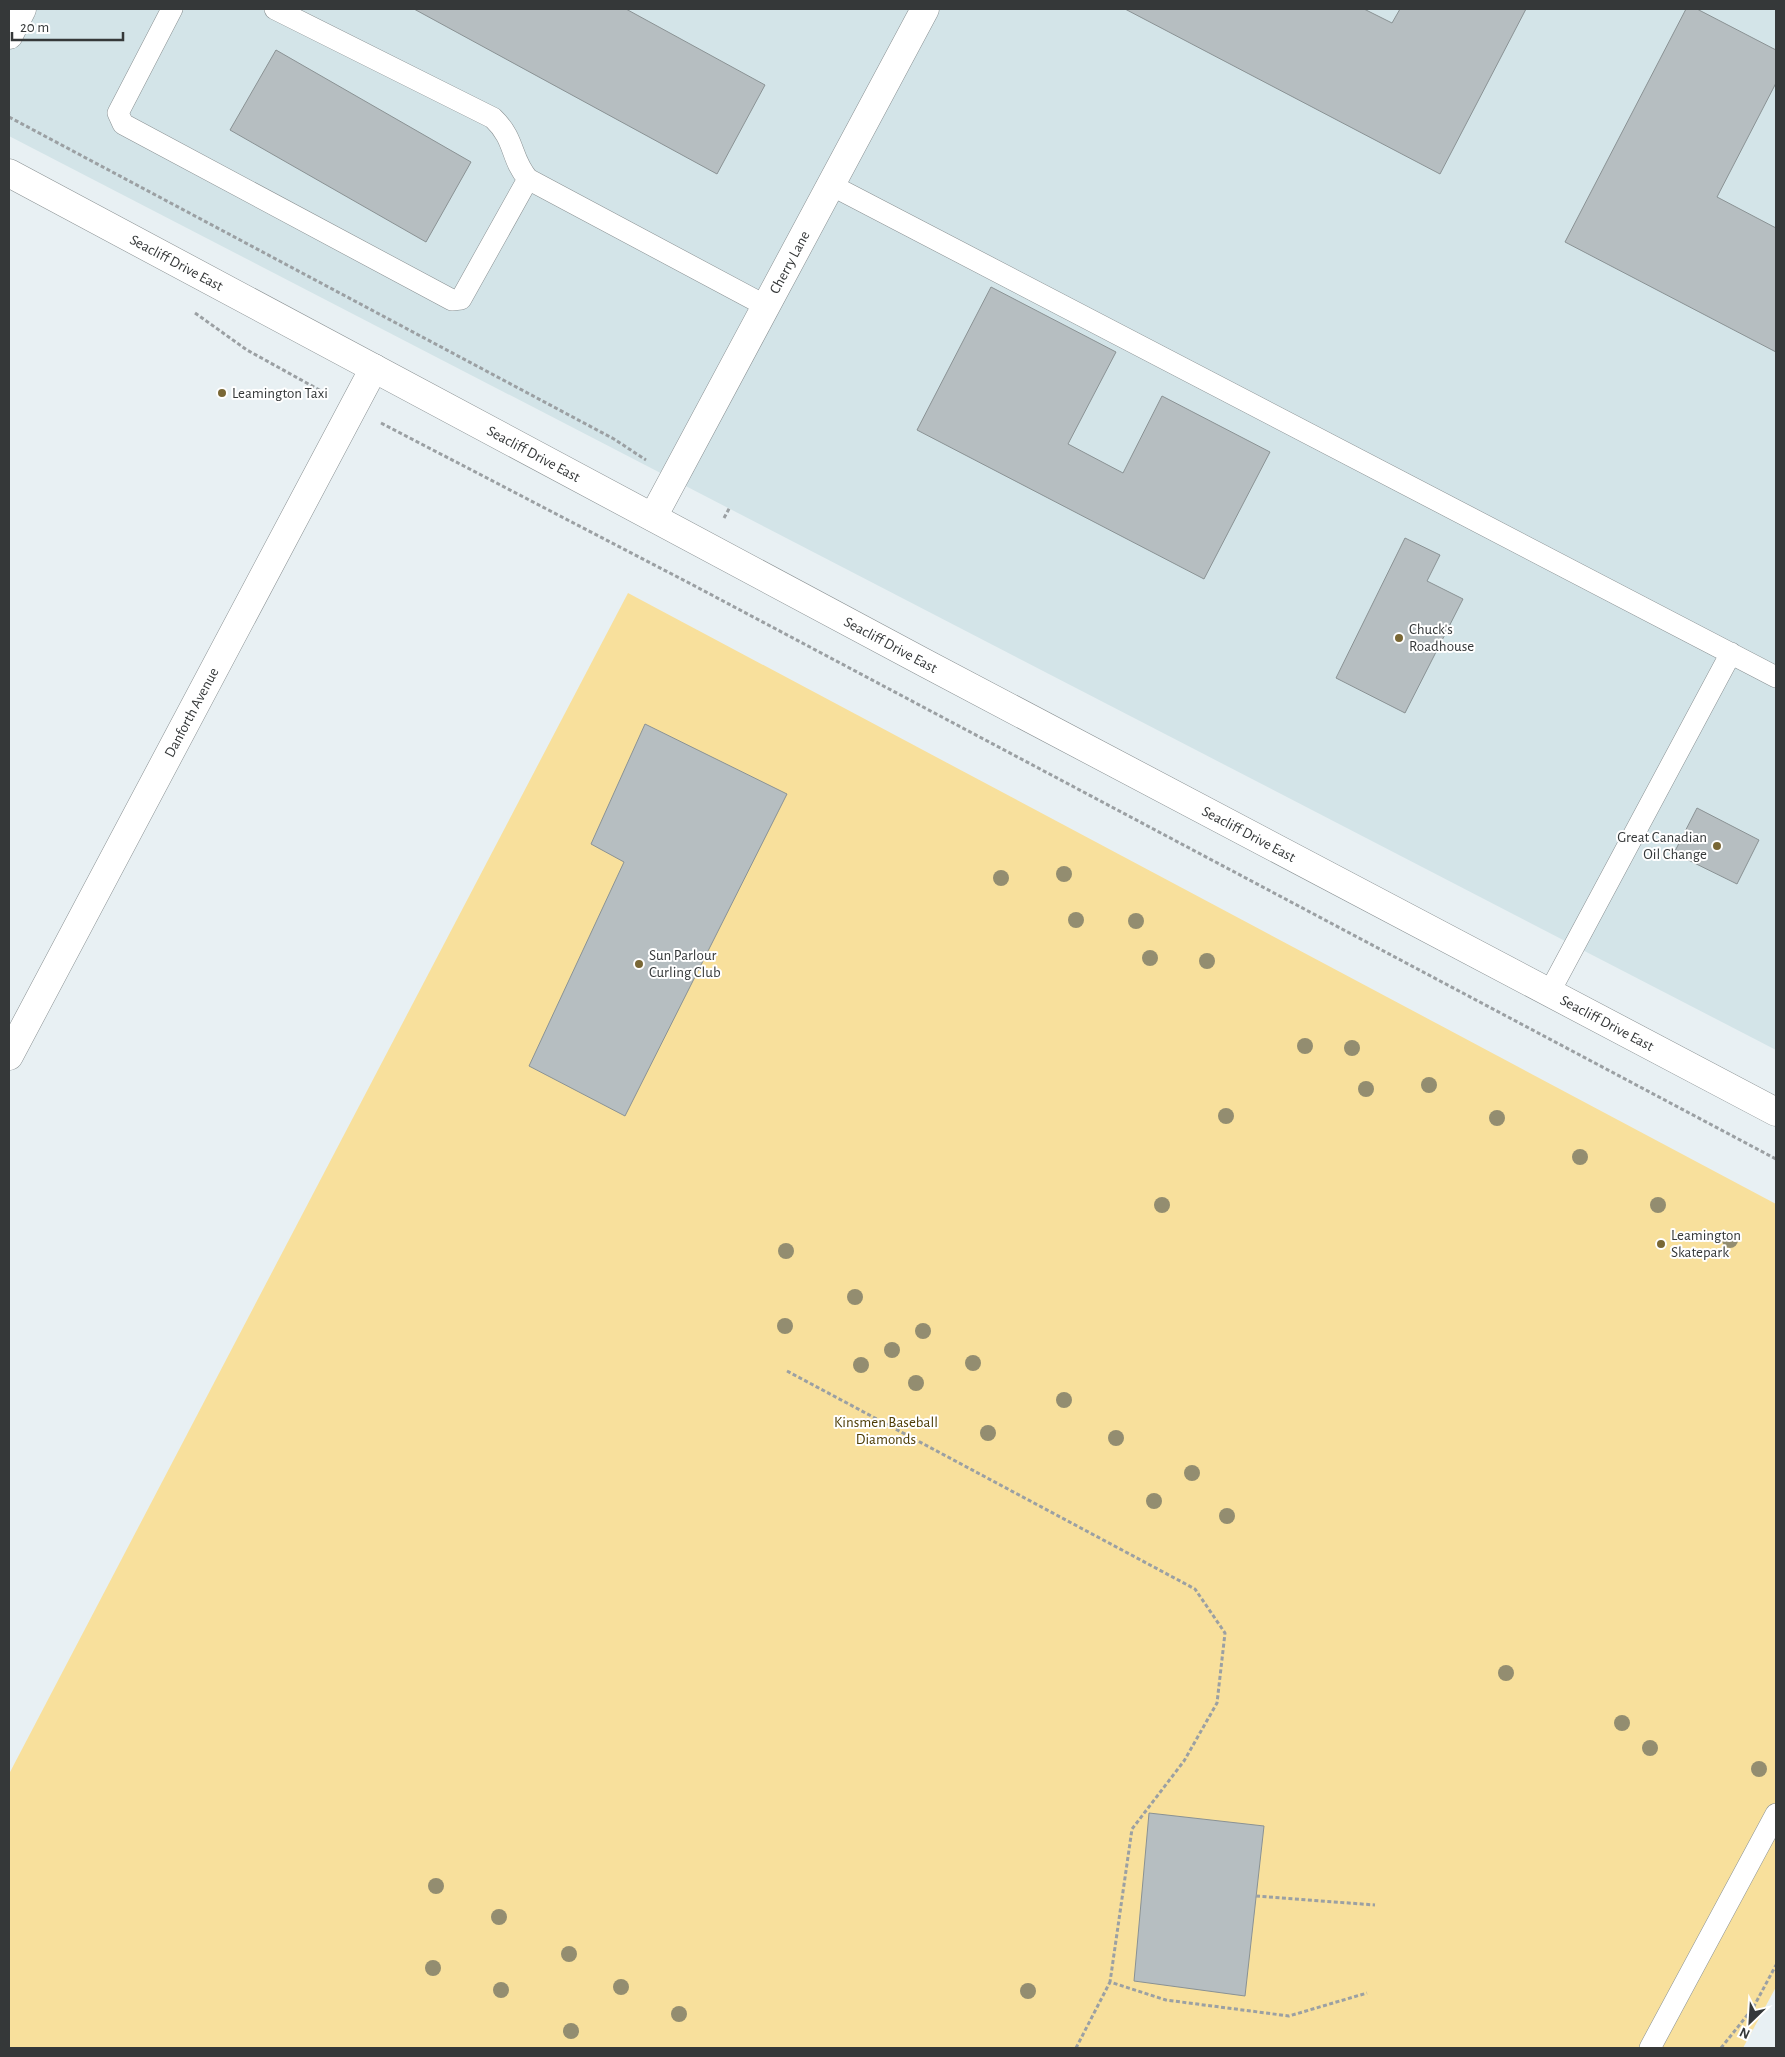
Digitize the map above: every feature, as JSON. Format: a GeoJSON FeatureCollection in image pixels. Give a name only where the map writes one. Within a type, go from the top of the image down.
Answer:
{"type":"FeatureCollection","features":[{"type":"Feature","properties":{"kind":"main road"},"geometry":{"type":"LineString","coordinates":[[9,35],[22,9]]}},
{"type":"Feature","properties":{"kind":"main road","name":"Cherry Lane"},"geometry":{"type":"LineString","coordinates":[[653,517],[925,9]]}},
{"type":"Feature","properties":{"kind":"main road","name":"Seacliff Drive East"},"geometry":{"type":"LineString","coordinates":[[9,173],[653,517],[1776,1112]]}},
{"type":"Feature","properties":{"kind":"main road","name":"Danforth Avenue"},"geometry":{"type":"LineString","coordinates":[[9,1056],[354,409],[374,368]]}},
{"type":"Feature","properties":{"kind":"lane"},"geometry":{"type":"LineString","coordinates":[[172,9],[118,113],[123,124],[452,300],[461,299],[528,179]]}},
{"type":"Feature","properties":{"kind":"lane"},"geometry":{"type":"LineString","coordinates":[[275,9],[493,118],[505,130],[513,148],[518,167],[528,179],[766,306]]}},
{"type":"Feature","properties":{"kind":"lane"},"geometry":{"type":"LineString","coordinates":[[831,185],[1776,677]]}},
{"type":"Feature","properties":{"kind":"lane"},"geometry":{"type":"LineString","coordinates":[[1549,993],[1731,653]]}},
{"type":"Feature","properties":{"kind":"lane"},"geometry":{"type":"LineString","coordinates":[[1650,2048],[1776,1814]]}},
{"type":"Feature","properties":{"kind":"path"},"geometry":{"type":"LineString","coordinates":[[9,117],[614,439],[674,479]]}},
{"type":"Feature","properties":{"kind":"path"},"geometry":{"type":"LineString","coordinates":[[187,308],[247,350],[354,409],[699,589],[1776,1159]]}},
{"type":"Feature","properties":{"kind":"path"},"geometry":{"type":"LineString","coordinates":[[787,1371],[1195,1589],[1225,1632],[1217,1703],[1184,1761],[1132,1828],[1110,1982],[1076,2048]]}},
{"type":"Feature","properties":{"kind":"path"},"geometry":{"type":"LineString","coordinates":[[1256,1896],[1374,1905]]}},
{"type":"Feature","properties":{"kind":"path"},"geometry":{"type":"LineString","coordinates":[[1721,2048],[1754,2008],[1776,1966]]}},
{"type":"Feature","properties":{"kind":"path"},"geometry":{"type":"LineString","coordinates":[[1110,1982],[1166,2000],[1289,2016],[1367,1993]]}},
{"type":"Feature","properties":{"kind":"shaded area"},"geometry":{"type":"Polygon","coordinates":[[[9,9],[1776,9],[1776,1050],[9,136],[9,9]]]}},
{"type":"Feature","properties":{"kind":"green space","name":"Kinsmen Baseball Diamonds"},"geometry":{"type":"Polygon","coordinates":[[[628,593],[1776,1204],[1776,1987],[1743,2048],[9,2048],[9,1774],[628,593]]]}},
{"type":"Feature","properties":{"kind":"building"},"geometry":{"type":"Polygon","coordinates":[[[414,9],[626,9],[765,85],[717,174],[414,9]]]}},
{"type":"Feature","properties":{"kind":"building"},"geometry":{"type":"Polygon","coordinates":[[[1125,9],[1364,9],[1392,23],[1400,9],[1526,9],[1440,174],[1125,9]]]}},
{"type":"Feature","properties":{"kind":"building"},"geometry":{"type":"Polygon","coordinates":[[[1686,9],[1697,9],[1776,50],[1776,83],[1717,197],[1776,228],[1776,352],[1565,242],[1686,9]]]}},
{"type":"Feature","properties":{"kind":"building"},"geometry":{"type":"Polygon","coordinates":[[[276,50],[471,162],[426,242],[230,130],[276,50]]]}},
{"type":"Feature","properties":{"kind":"building"},"geometry":{"type":"Polygon","coordinates":[[[991,287],[1116,352],[1068,444],[1123,473],[1162,396],[1270,452],[1204,579],[917,430],[991,287]]]}},
{"type":"Feature","properties":{"kind":"building","name":"Chuck's Roadhouse"},"geometry":{"type":"Polygon","coordinates":[[[1405,538],[1440,555],[1427,581],[1463,599],[1405,713],[1336,678],[1405,538]]]}},
{"type":"Feature","properties":{"kind":"building","name":"Sun Parlour Curling Club"},"geometry":{"type":"Polygon","coordinates":[[[645,724],[787,794],[625,1116],[529,1066],[624,862],[591,844],[645,724]]]}},
{"type":"Feature","properties":{"kind":"building","name":"Great Canadian Oil Change"},"geometry":{"type":"Polygon","coordinates":[[[1697,808],[1759,840],[1737,884],[1674,853],[1697,808]]]}},
{"type":"Feature","properties":{"kind":"building"},"geometry":{"type":"Polygon","coordinates":[[[1149,1813],[1264,1826],[1245,1996],[1134,1981],[1149,1813]]]}},
{"type":"Feature","properties":{"kind":"place","name":"Leamington Taxi"},"geometry":{"type":"Point","coordinates":[222,393]}},
{"type":"Feature","properties":{"kind":"place","name":"Chuck's Roadhouse"},"geometry":{"type":"Point","coordinates":[1399,638]}},
{"type":"Feature","properties":{"kind":"place","name":"Great Canadian Oil Change"},"geometry":{"type":"Point","coordinates":[1717,846]}},
{"type":"Feature","properties":{"kind":"place","name":"Sun Parlour Curling Club"},"geometry":{"type":"Point","coordinates":[639,964]}},
{"type":"Feature","properties":{"kind":"place","name":"Leamington Skatepark"},"geometry":{"type":"Point","coordinates":[1661,1244]}}]}
